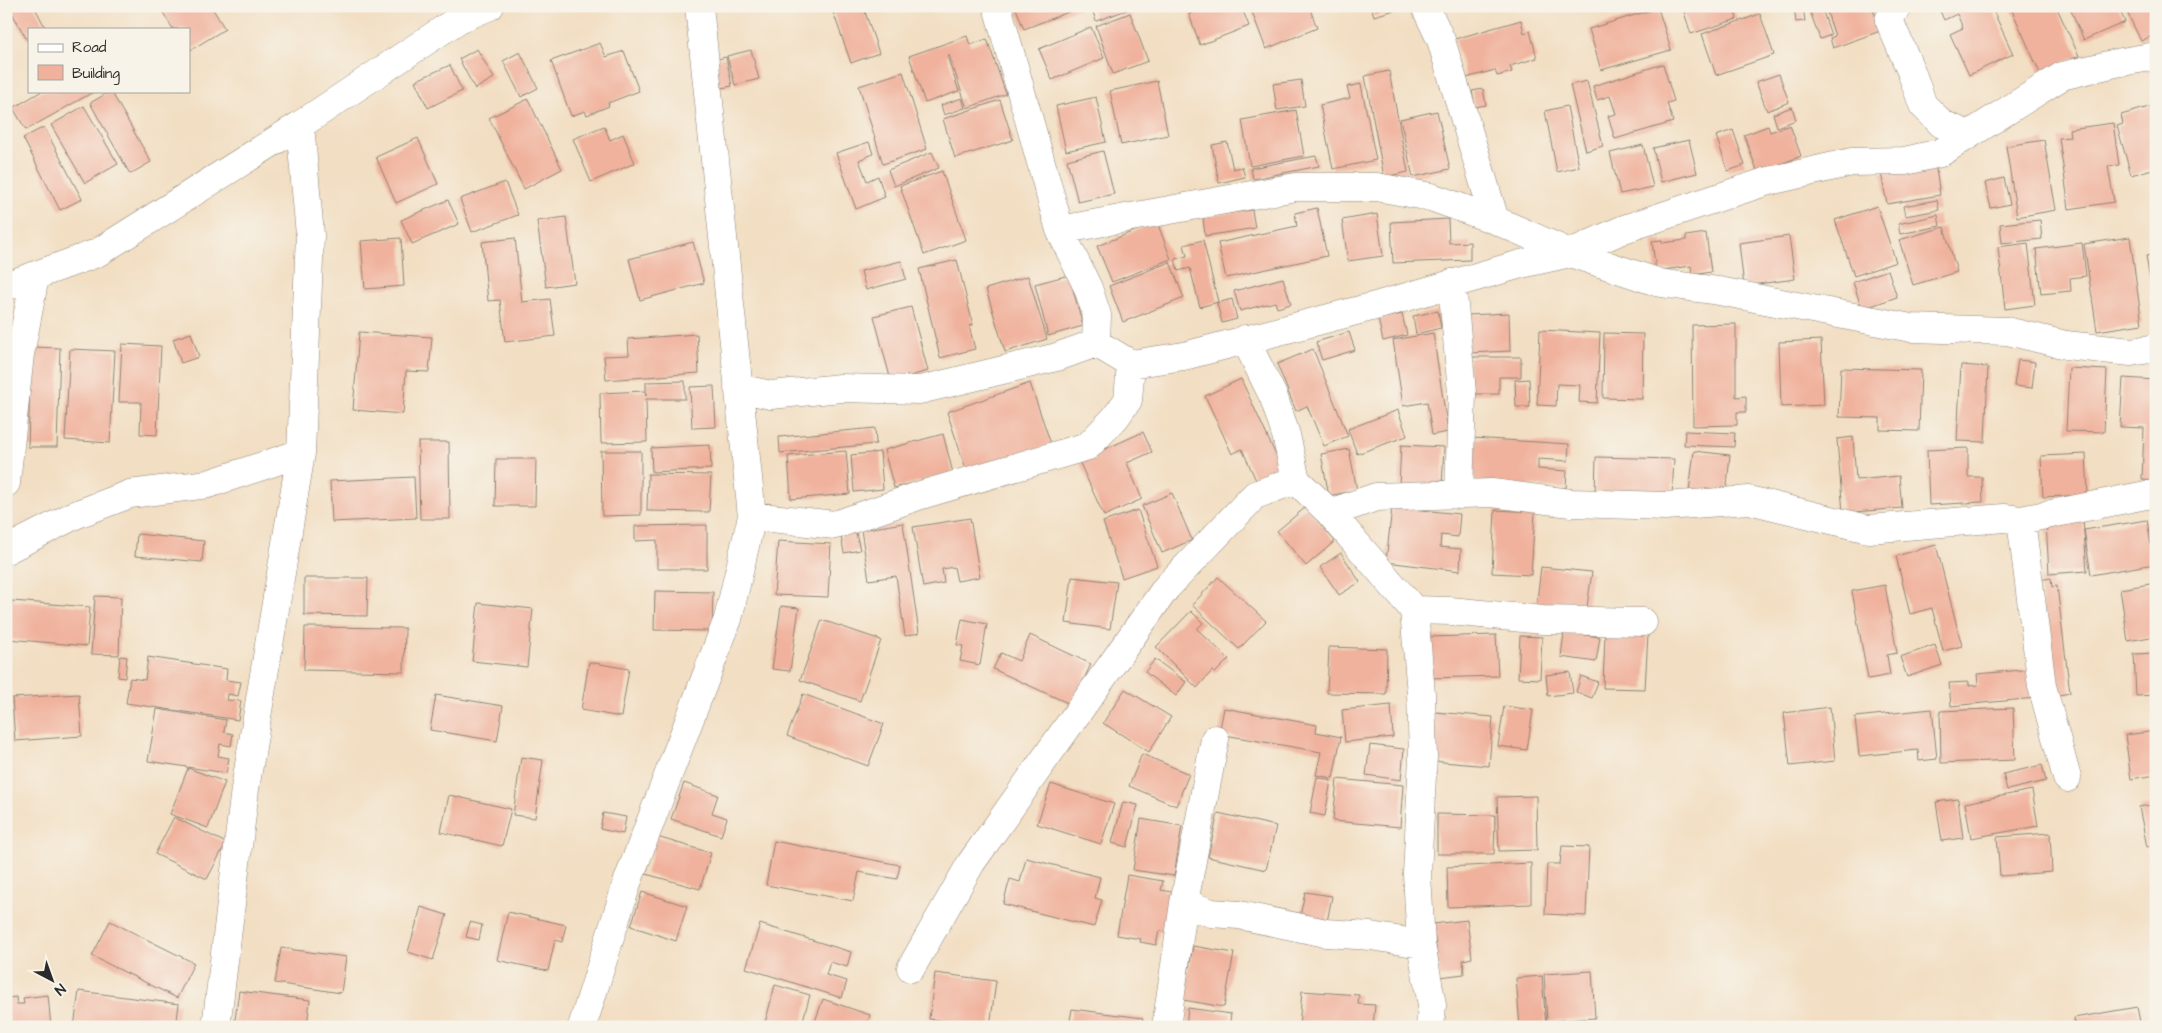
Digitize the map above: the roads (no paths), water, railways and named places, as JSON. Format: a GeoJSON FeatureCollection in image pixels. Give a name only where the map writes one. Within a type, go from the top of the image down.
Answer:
{"type":"FeatureCollection","features":[{"type":"Feature","properties":{"kind":"street"},"geometry":{"type":"LineString","coordinates":[[6,286],[35,277],[96,253],[300,125],[459,19],[490,6]]}},
{"type":"Feature","properties":{"kind":"street"},"geometry":{"type":"LineString","coordinates":[[582,1027],[627,883],[728,619],[752,516],[699,6]]}},
{"type":"Feature","properties":{"kind":"street"},"geometry":{"type":"LineString","coordinates":[[997,6],[1060,230],[1088,288],[1097,315],[1096,343]]}},
{"type":"Feature","properties":{"kind":"street"},"geometry":{"type":"LineString","coordinates":[[1425,6],[1441,40],[1495,220]]}},
{"type":"Feature","properties":{"kind":"street"},"geometry":{"type":"LineString","coordinates":[[1897,6],[1889,20],[1911,71],[1923,106],[1942,124],[1969,135]]}},
{"type":"Feature","properties":{"kind":"street"},"geometry":{"type":"LineString","coordinates":[[1096,343],[1131,364],[1184,356],[1521,264],[1570,254],[1624,229],[1765,182],[1852,162],[1905,161],[1940,153],[2062,76],[2156,56]]}},
{"type":"Feature","properties":{"kind":"street"},"geometry":{"type":"LineString","coordinates":[[216,1027],[244,789],[301,453],[310,235],[300,125]]}},
{"type":"Feature","properties":{"kind":"street"},"geometry":{"type":"LineString","coordinates":[[1060,230],[1296,187],[1377,187],[1431,197],[1495,220],[1570,254],[1660,284],[1719,292],[1911,328],[2007,331],[2066,345],[2131,352],[2156,348]]}},
{"type":"Feature","properties":{"kind":"street"},"geometry":{"type":"LineString","coordinates":[[6,483],[20,354],[35,277]]}},
{"type":"Feature","properties":{"kind":"street"},"geometry":{"type":"LineString","coordinates":[[1452,283],[1462,393],[1459,495]]}},
{"type":"Feature","properties":{"kind":"street"},"geometry":{"type":"LineString","coordinates":[[1245,339],[1274,398],[1286,435],[1296,480],[1330,513],[1414,610],[1421,694],[1423,756],[1417,874],[1421,944],[1432,1005],[1430,1027]]}},
{"type":"Feature","properties":{"kind":"street"},"geometry":{"type":"LineString","coordinates":[[738,388],[771,394],[840,388],[920,390],[1057,357],[1096,343]]}},
{"type":"Feature","properties":{"kind":"street"},"geometry":{"type":"LineString","coordinates":[[752,516],[835,525],[921,495],[1088,446],[1115,418],[1128,400],[1131,364]]}},
{"type":"Feature","properties":{"kind":"street"},"geometry":{"type":"LineString","coordinates":[[6,550],[75,515],[130,494],[208,484],[301,453]]}},
{"type":"Feature","properties":{"kind":"street"},"geometry":{"type":"LineString","coordinates":[[911,968],[971,863],[1166,588],[1255,495],[1296,480]]}},
{"type":"Feature","properties":{"kind":"street"},"geometry":{"type":"LineString","coordinates":[[1330,513],[1376,497],[1492,493],[1571,502],[1665,506],[1749,500],[1868,529],[2004,518],[2021,520],[2156,493]]}},
{"type":"Feature","properties":{"kind":"street"},"geometry":{"type":"LineString","coordinates":[[2021,520],[2042,686],[2067,778]]}},
{"type":"Feature","properties":{"kind":"street"},"geometry":{"type":"LineString","coordinates":[[1414,610],[1450,611],[1543,620],[1643,622]]}},
{"type":"Feature","properties":{"kind":"street"},"geometry":{"type":"LineString","coordinates":[[1166,1027],[1184,903],[1215,739]]}},
{"type":"Feature","properties":{"kind":"street"},"geometry":{"type":"LineString","coordinates":[[1184,903],[1211,913],[1240,915],[1326,933],[1371,936],[1421,944]]}}]}
